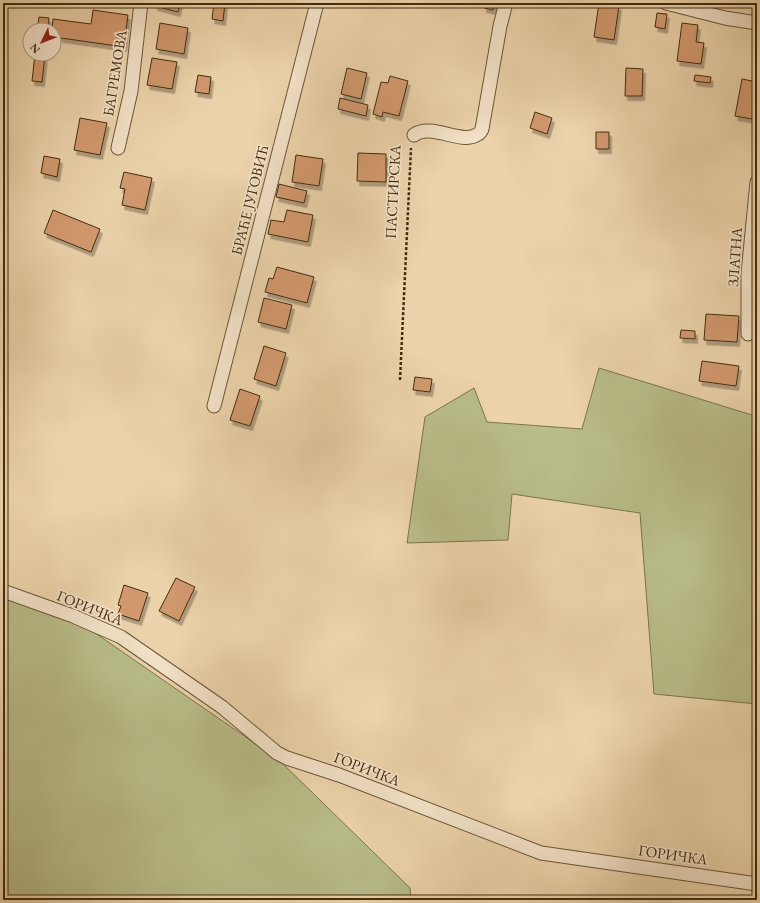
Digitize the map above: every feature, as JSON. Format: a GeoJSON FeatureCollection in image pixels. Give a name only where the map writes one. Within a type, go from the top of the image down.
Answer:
{"type":"FeatureCollection","features":[{"type":"Feature","properties":{"kind":"street","name":"БАГРЕМОВА"},"geometry":{"type":"LineString","coordinates":[[118,148],[131,91],[141,3]]}},
{"type":"Feature","properties":{"kind":"street","name":"БРАЋЕ ЈУГОВИЋ"},"geometry":{"type":"LineString","coordinates":[[214,406],[317,3]]}},
{"type":"Feature","properties":{"kind":"street","name":"ПАСТИРСКА"},"geometry":{"type":"LineString","coordinates":[[414,136],[419,132],[429,131],[467,137],[479,134],[482,129],[500,26],[506,3]]}},
{"type":"Feature","properties":{"kind":"street"},"geometry":{"type":"LineString","coordinates":[[666,3],[725,18],[757,23]]}},
{"type":"Feature","properties":{"kind":"street","name":"ЗЛАТНА"},"geometry":{"type":"LineString","coordinates":[[748,334],[748,273],[757,182]]}},
{"type":"Feature","properties":{"kind":"street","name":"ГОРИЧКА"},"geometry":{"type":"LineString","coordinates":[[3,591],[73,616],[121,637],[222,707],[277,753],[287,758],[340,775],[541,853],[757,884]]}},
{"type":"Feature","properties":{"kind":"path","name":"ПАСТИРСКА"},"geometry":{"type":"LineString","coordinates":[[400,380],[412,139],[414,136]]}},
{"type":"Feature","properties":{"kind":"green space"},"geometry":{"type":"Polygon","coordinates":[[[599,368],[752,415],[757,415],[757,704],[654,694],[640,513],[512,494],[508,540],[407,543],[425,417],[474,388],[487,422],[582,429],[599,368]]]}},
{"type":"Feature","properties":{"kind":"green space"},"geometry":{"type":"Polygon","coordinates":[[[3,596],[85,626],[279,760],[410,888],[411,900],[3,900],[3,596]]]}},
{"type":"Feature","properties":{"kind":"building"},"geometry":{"type":"Polygon","coordinates":[[[155,3],[180,3],[178,12],[155,6],[155,3]]]}},
{"type":"Feature","properties":{"kind":"building"},"geometry":{"type":"Polygon","coordinates":[[[214,3],[225,3],[223,21],[212,19],[214,3]]]}},
{"type":"Feature","properties":{"kind":"building"},"geometry":{"type":"Polygon","coordinates":[[[485,3],[495,3],[493,10],[484,8],[485,3]]]}},
{"type":"Feature","properties":{"kind":"building"},"geometry":{"type":"Polygon","coordinates":[[[599,3],[619,6],[614,40],[594,37],[599,3]]]}},
{"type":"Feature","properties":{"kind":"building"},"geometry":{"type":"Polygon","coordinates":[[[93,10],[128,15],[124,47],[62,38],[62,22],[53,22],[53,19],[91,24],[93,10]]]}},
{"type":"Feature","properties":{"kind":"building"},"geometry":{"type":"Polygon","coordinates":[[[657,13],[667,14],[665,29],[655,27],[657,13]]]}},
{"type":"Feature","properties":{"kind":"building"},"geometry":{"type":"Polygon","coordinates":[[[39,17],[49,18],[49,22],[38,22],[39,17]]]}},
{"type":"Feature","properties":{"kind":"building"},"geometry":{"type":"Polygon","coordinates":[[[160,23],[188,28],[184,54],[156,49],[160,23]]]}},
{"type":"Feature","properties":{"kind":"building"},"geometry":{"type":"Polygon","coordinates":[[[682,23],[698,25],[696,42],[704,43],[701,64],[677,61],[682,23]]]}},
{"type":"Feature","properties":{"kind":"building"},"geometry":{"type":"Polygon","coordinates":[[[152,58],[177,62],[172,89],[147,85],[152,58]]]}},
{"type":"Feature","properties":{"kind":"building"},"geometry":{"type":"Polygon","coordinates":[[[34,62],[44,62],[42,82],[32,81],[34,62]]]}},
{"type":"Feature","properties":{"kind":"building"},"geometry":{"type":"Polygon","coordinates":[[[347,68],[367,73],[361,99],[341,94],[347,68]]]}},
{"type":"Feature","properties":{"kind":"building"},"geometry":{"type":"Polygon","coordinates":[[[626,68],[643,69],[642,96],[625,96],[626,68]]]}},
{"type":"Feature","properties":{"kind":"building"},"geometry":{"type":"Polygon","coordinates":[[[198,75],[211,77],[209,94],[195,92],[198,75]]]}},
{"type":"Feature","properties":{"kind":"building"},"geometry":{"type":"Polygon","coordinates":[[[695,75],[711,77],[710,83],[694,81],[695,75]]]}},
{"type":"Feature","properties":{"kind":"building"},"geometry":{"type":"Polygon","coordinates":[[[390,76],[408,81],[399,116],[383,112],[382,117],[373,114],[381,82],[388,83],[390,76]]]}},
{"type":"Feature","properties":{"kind":"building"},"geometry":{"type":"Polygon","coordinates":[[[742,79],[757,82],[752,119],[735,116],[742,79]]]}},
{"type":"Feature","properties":{"kind":"building"},"geometry":{"type":"Polygon","coordinates":[[[340,98],[368,105],[366,116],[338,109],[340,98]]]}},
{"type":"Feature","properties":{"kind":"building"},"geometry":{"type":"Polygon","coordinates":[[[535,112],[552,118],[547,134],[530,128],[535,112]]]}},
{"type":"Feature","properties":{"kind":"building"},"geometry":{"type":"Polygon","coordinates":[[[80,118],[107,123],[100,155],[74,150],[80,118]]]}},
{"type":"Feature","properties":{"kind":"building"},"geometry":{"type":"Polygon","coordinates":[[[596,132],[609,132],[609,149],[596,149],[596,132]]]}},
{"type":"Feature","properties":{"kind":"building"},"geometry":{"type":"Polygon","coordinates":[[[358,153],[386,154],[386,182],[357,181],[358,153]]]}},
{"type":"Feature","properties":{"kind":"building"},"geometry":{"type":"Polygon","coordinates":[[[296,155],[323,159],[319,186],[292,182],[296,155]]]}},
{"type":"Feature","properties":{"kind":"building"},"geometry":{"type":"Polygon","coordinates":[[[44,156],[60,159],[57,177],[41,173],[44,156]]]}},
{"type":"Feature","properties":{"kind":"building"},"geometry":{"type":"Polygon","coordinates":[[[124,172],[152,178],[145,210],[122,205],[125,189],[120,188],[124,172]]]}},
{"type":"Feature","properties":{"kind":"building"},"geometry":{"type":"Polygon","coordinates":[[[279,184],[307,191],[304,203],[276,197],[279,184]]]}},
{"type":"Feature","properties":{"kind":"building"},"geometry":{"type":"Polygon","coordinates":[[[53,210],[100,229],[91,252],[44,233],[53,210]]]}},
{"type":"Feature","properties":{"kind":"building"},"geometry":{"type":"Polygon","coordinates":[[[287,210],[313,215],[308,242],[268,234],[271,220],[284,222],[287,210]]]}},
{"type":"Feature","properties":{"kind":"building"},"geometry":{"type":"Polygon","coordinates":[[[277,267],[314,277],[307,303],[265,292],[269,278],[273,279],[277,267]]]}},
{"type":"Feature","properties":{"kind":"building"},"geometry":{"type":"Polygon","coordinates":[[[264,298],[292,305],[286,329],[258,322],[264,298]]]}},
{"type":"Feature","properties":{"kind":"building"},"geometry":{"type":"Polygon","coordinates":[[[706,314],[739,316],[737,342],[704,340],[706,314]]]}},
{"type":"Feature","properties":{"kind":"building"},"geometry":{"type":"Polygon","coordinates":[[[681,330],[695,331],[695,339],[680,338],[681,330]]]}},
{"type":"Feature","properties":{"kind":"building"},"geometry":{"type":"Polygon","coordinates":[[[264,346],[286,353],[276,386],[254,379],[264,346]]]}},
{"type":"Feature","properties":{"kind":"building"},"geometry":{"type":"Polygon","coordinates":[[[702,361],[739,366],[736,386],[699,381],[702,361]]]}},
{"type":"Feature","properties":{"kind":"building"},"geometry":{"type":"Polygon","coordinates":[[[415,377],[432,379],[430,392],[413,390],[415,377]]]}},
{"type":"Feature","properties":{"kind":"building"},"geometry":{"type":"Polygon","coordinates":[[[240,389],[260,396],[250,426],[230,420],[240,389]]]}},
{"type":"Feature","properties":{"kind":"building"},"geometry":{"type":"Polygon","coordinates":[[[176,578],[195,587],[179,621],[159,611],[176,578]]]}},
{"type":"Feature","properties":{"kind":"building"},"geometry":{"type":"Polygon","coordinates":[[[124,585],[148,593],[139,621],[118,614],[121,606],[118,605],[124,585]]]}}]}
